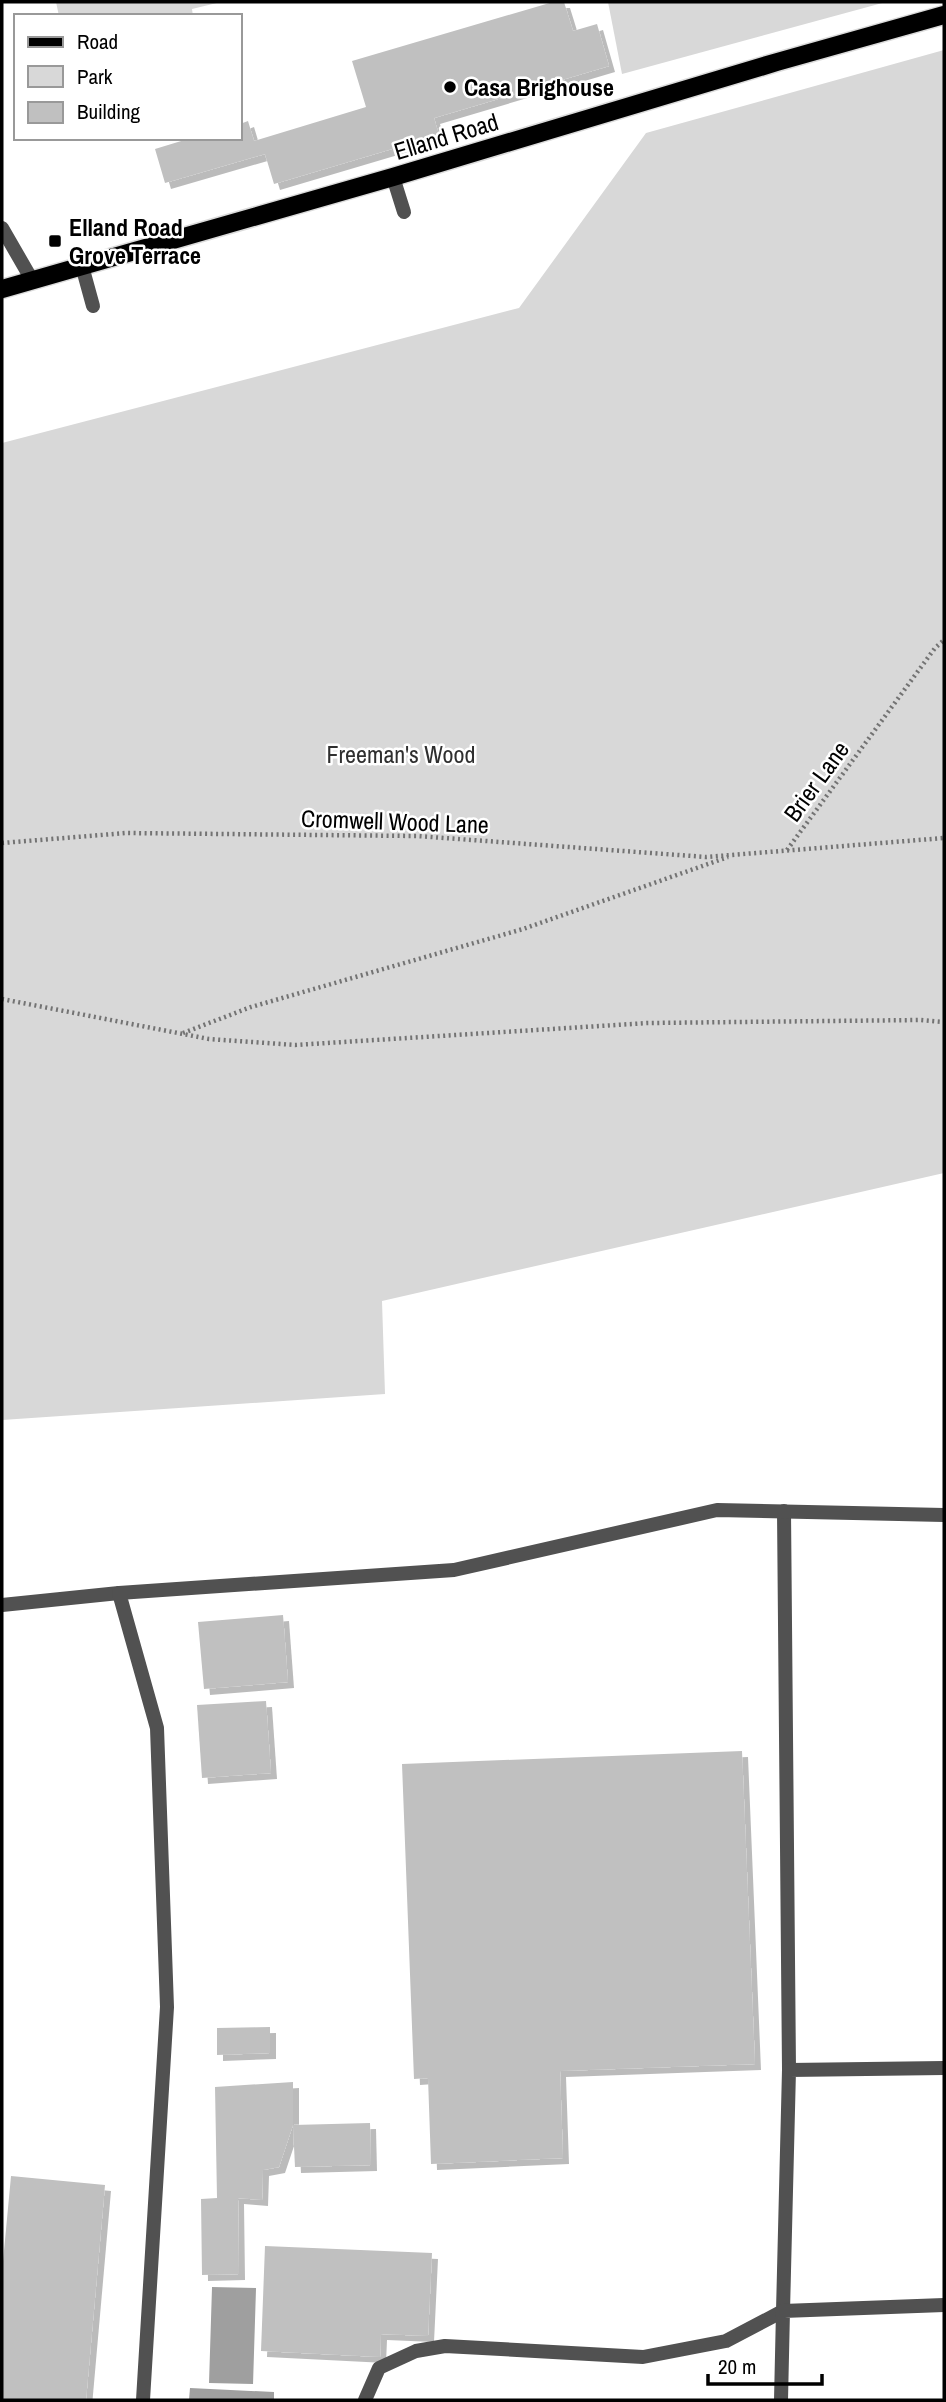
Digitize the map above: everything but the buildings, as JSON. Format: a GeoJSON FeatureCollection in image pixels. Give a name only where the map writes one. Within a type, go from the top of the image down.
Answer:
{"type":"FeatureCollection","features":[{"type":"Feature","properties":{"kind":"main road","name":"Elland Road"},"geometry":{"type":"LineString","coordinates":[[2,289],[944,15]]}},
{"type":"Feature","properties":{"kind":"lane"},"geometry":{"type":"LineString","coordinates":[[393,177],[404,212]]}},
{"type":"Feature","properties":{"kind":"lane"},"geometry":{"type":"LineString","coordinates":[[2,228],[32,280]]}},
{"type":"Feature","properties":{"kind":"lane"},"geometry":{"type":"LineString","coordinates":[[82,266],[93,306]]}},
{"type":"Feature","properties":{"kind":"lane"},"geometry":{"type":"LineString","coordinates":[[2,1605],[119,1592],[454,1570],[717,1510],[944,1515]]}},
{"type":"Feature","properties":{"kind":"lane"},"geometry":{"type":"LineString","coordinates":[[780,2400],[789,2070],[784,1511]]}},
{"type":"Feature","properties":{"kind":"lane"},"geometry":{"type":"LineString","coordinates":[[119,1592],[157,1728],[167,2007],[144,2400]]}},
{"type":"Feature","properties":{"kind":"lane"},"geometry":{"type":"LineString","coordinates":[[789,2070],[944,2068]]}},
{"type":"Feature","properties":{"kind":"lane"},"geometry":{"type":"LineString","coordinates":[[365,2400],[379,2368],[416,2351],[445,2346],[643,2357],[726,2341],[782,2311],[944,2305]]}},
{"type":"Feature","properties":{"kind":"path","name":"Brier Lane"},"geometry":{"type":"LineString","coordinates":[[786,851],[935,648],[944,640]]}},
{"type":"Feature","properties":{"kind":"path","name":"Cromwell Wood Lane"},"geometry":{"type":"LineString","coordinates":[[2,843],[126,833],[417,836],[706,857],[786,851]]}},
{"type":"Feature","properties":{"kind":"path","name":"Brier Lane"},"geometry":{"type":"LineString","coordinates":[[786,851],[944,838]]}},
{"type":"Feature","properties":{"kind":"path"},"geometry":{"type":"LineString","coordinates":[[181,1034],[251,1007],[523,929],[735,855]]}},
{"type":"Feature","properties":{"kind":"path"},"geometry":{"type":"LineString","coordinates":[[2,999],[209,1039],[295,1045],[648,1023],[906,1020],[944,1023]]}},
{"type":"Feature","properties":{"kind":"green space"},"geometry":{"type":"Polygon","coordinates":[[[56,2],[221,2],[192,9],[193,14],[59,14],[56,2]]]}},
{"type":"Feature","properties":{"kind":"green space"},"geometry":{"type":"Polygon","coordinates":[[[608,2],[886,2],[622,74],[608,2]]]}},
{"type":"Feature","properties":{"kind":"green space","name":"Freeman's Wood"},"geometry":{"type":"Polygon","coordinates":[[[944,50],[944,1173],[382,1301],[385,1394],[2,1420],[2,443],[519,308],[646,133],[944,50]]]}},
{"type":"Feature","properties":{"kind":"shaded area"},"geometry":{"type":"Polygon","coordinates":[[[212,2287],[256,2288],[253,2384],[209,2383],[212,2287]]]}},
{"type":"Feature","properties":{"kind":"shaded area"},"geometry":{"type":"Polygon","coordinates":[[[190,2388],[274,2392],[274,2400],[189,2400],[190,2388]]]}},
{"type":"Feature","properties":{"kind":"place","name":"Casa Brighouse"},"geometry":{"type":"Point","coordinates":[450,87]}},
{"type":"Feature","properties":{"kind":"place","name":"Elland Road Grove Terrace"},"geometry":{"type":"Point","coordinates":[55,241]}}]}
